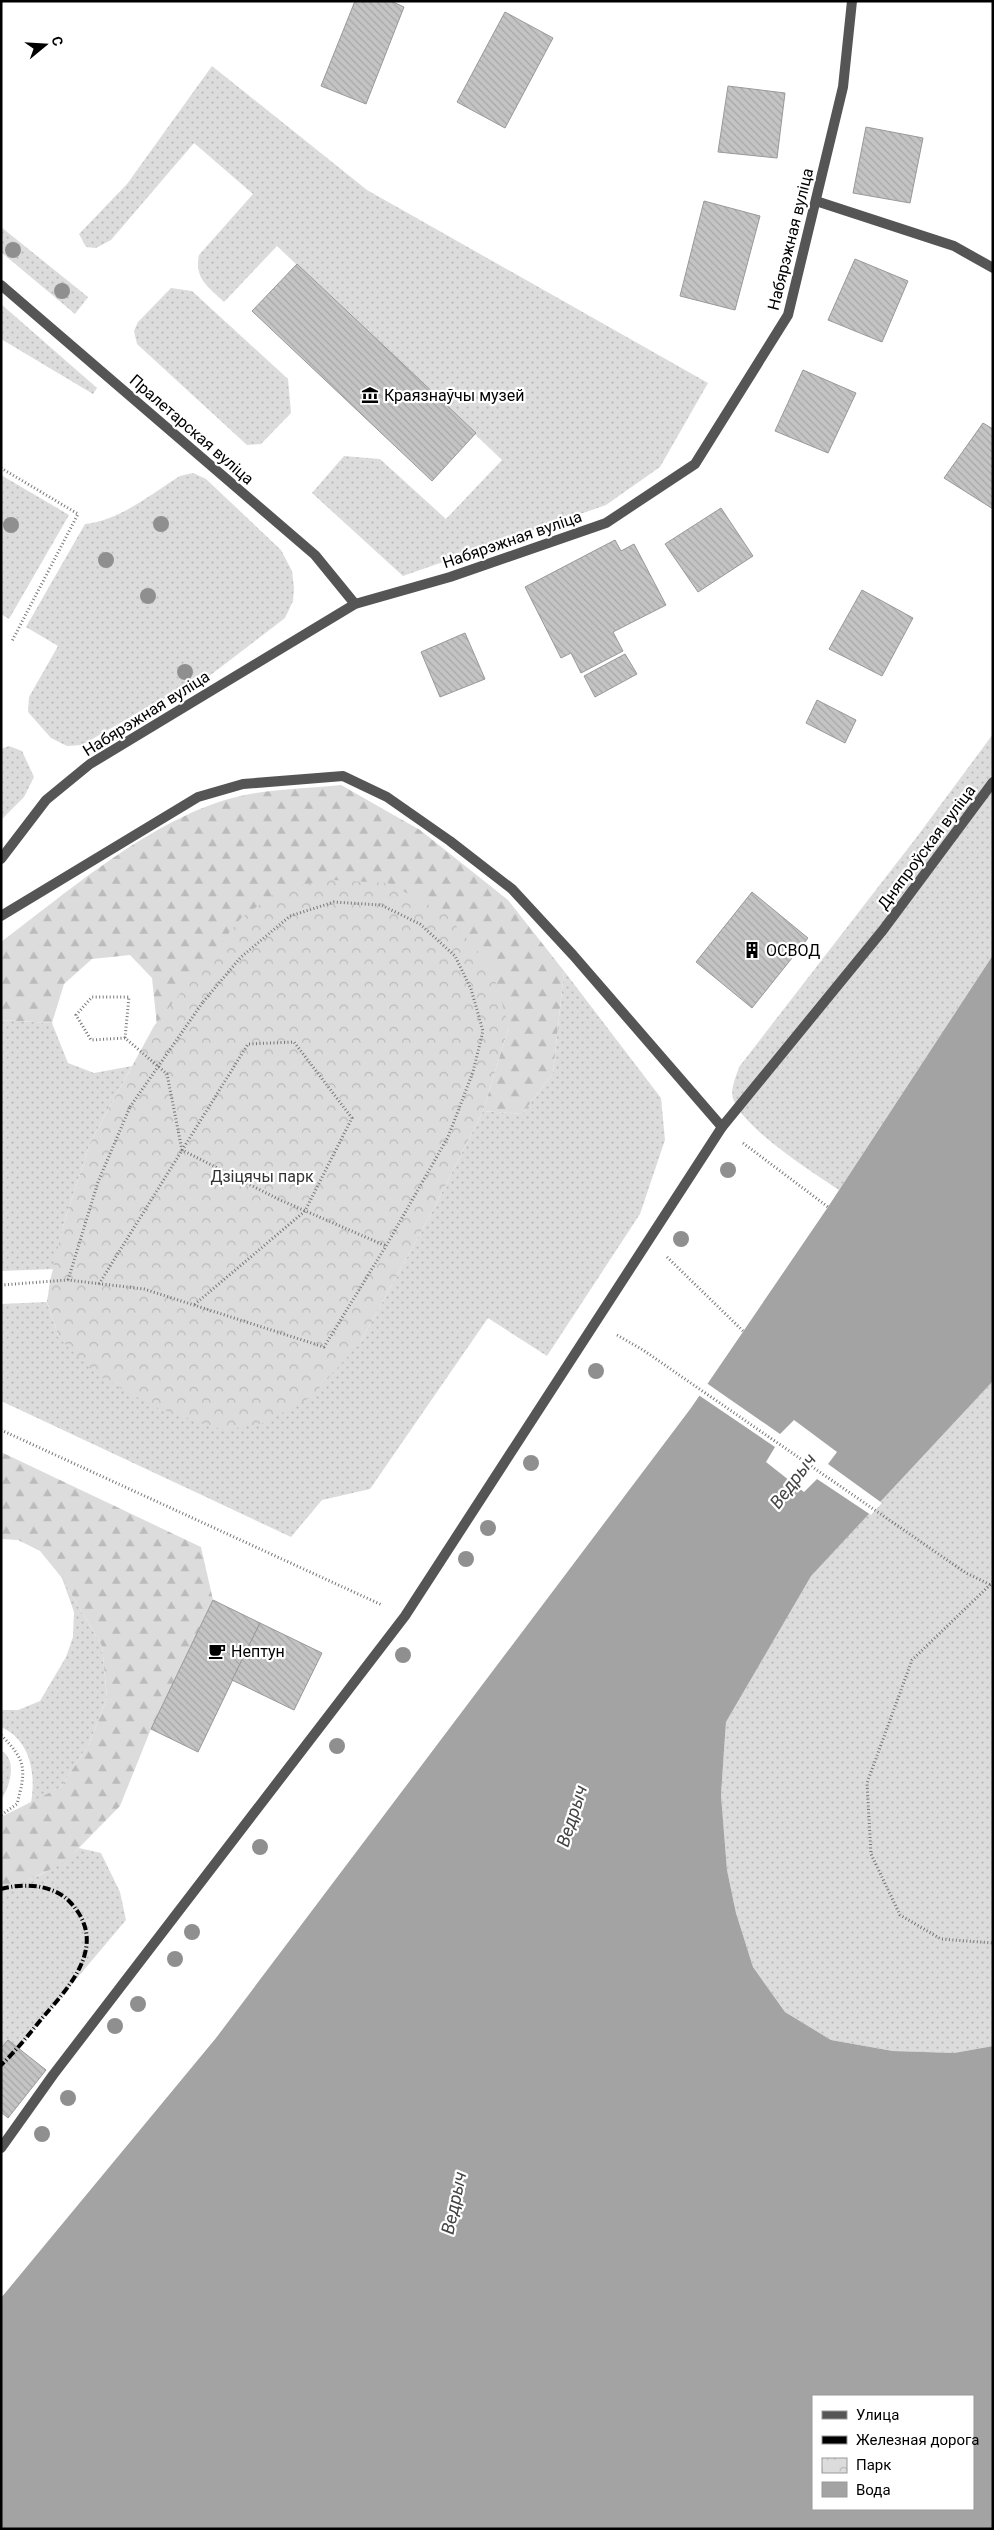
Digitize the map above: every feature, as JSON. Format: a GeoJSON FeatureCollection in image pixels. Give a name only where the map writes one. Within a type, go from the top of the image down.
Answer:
{"type":"FeatureCollection","features":[{"type":"Feature","properties":{"kind":"street","name":"Набярэжная вуліца"},"geometry":{"type":"LineString","coordinates":[[1,859],[46,800],[90,764],[355,604],[450,577],[606,523],[695,464],[788,315],[843,87],[852,1]]}},
{"type":"Feature","properties":{"kind":"street"},"geometry":{"type":"LineString","coordinates":[[816,200],[954,246],[993,268]]}},
{"type":"Feature","properties":{"kind":"street","name":"Пралетарская вуліца"},"geometry":{"type":"LineString","coordinates":[[1,285],[315,555],[355,604]]}},
{"type":"Feature","properties":{"kind":"street"},"geometry":{"type":"LineString","coordinates":[[1,916],[198,797],[243,784],[343,776],[388,797],[450,841],[512,889],[722,1127]]}},
{"type":"Feature","properties":{"kind":"street","name":"Дняпроўская вуліца"},"geometry":{"type":"LineString","coordinates":[[1,2148],[53,2075],[405,1616],[722,1127],[883,930],[993,782]]}},
{"type":"Feature","properties":{"kind":"path"},"geometry":{"type":"LineString","coordinates":[[1,468],[78,514],[12,641]]}},
{"type":"Feature","properties":{"kind":"path"},"geometry":{"type":"LineString","coordinates":[[1,1285],[68,1280],[144,1289],[324,1347],[386,1246],[448,1137],[473,1072],[483,1031],[471,989],[455,956],[420,924],[381,905],[334,902],[290,916],[241,956],[203,1002],[130,1107],[98,1182],[68,1280]]}},
{"type":"Feature","properties":{"kind":"path"},"geometry":{"type":"LineString","coordinates":[[124,1038],[129,997],[92,997],[76,1015],[91,1040],[124,1038],[167,1074],[182,1150]]}},
{"type":"Feature","properties":{"kind":"path"},"geometry":{"type":"LineString","coordinates":[[99,1284],[248,1044],[294,1042],[352,1118],[305,1211],[194,1305]]}},
{"type":"Feature","properties":{"kind":"path"},"geometry":{"type":"LineString","coordinates":[[722,1127],[828,1207]]}},
{"type":"Feature","properties":{"kind":"path"},"geometry":{"type":"LineString","coordinates":[[182,1150],[305,1211],[386,1246]]}},
{"type":"Feature","properties":{"kind":"path"},"geometry":{"type":"LineString","coordinates":[[648,1240],[743,1331]]}},
{"type":"Feature","properties":{"kind":"path"},"geometry":{"type":"LineString","coordinates":[[596,1324],[643,1350],[966,1573],[990,1586]]}},
{"type":"Feature","properties":{"kind":"path"},"geometry":{"type":"LineString","coordinates":[[1,1430],[405,1616]]}},
{"type":"Feature","properties":{"kind":"path"},"geometry":{"type":"LineString","coordinates":[[993,1582],[912,1660],[867,1783],[871,1854],[900,1915],[941,1939],[993,1943]]}},
{"type":"Feature","properties":{"kind":"path"},"geometry":{"type":"LineString","coordinates":[[1,1735],[16,1750],[24,1772],[17,1804],[1,1815]]}},
{"type":"Feature","properties":{"kind":"green space"},"geometry":{"type":"Polygon","coordinates":[[[212,66],[367,190],[708,383],[660,467],[606,505],[403,576],[312,493],[344,456],[380,459],[446,519],[502,460],[277,246],[224,302],[204,282],[200,276],[199,255],[253,194],[194,143],[111,240],[96,248],[86,247],[79,234],[127,184],[212,66]]]}},
{"type":"Feature","properties":{"kind":"green space"},"geometry":{"type":"Polygon","coordinates":[[[1,227],[88,297],[75,314],[1,252],[1,227]]]}},
{"type":"Feature","properties":{"kind":"green space"},"geometry":{"type":"Polygon","coordinates":[[[171,288],[192,291],[288,379],[291,413],[261,444],[247,445],[137,344],[134,331],[138,322],[171,288]]]}},
{"type":"Feature","properties":{"kind":"green space"},"geometry":{"type":"Polygon","coordinates":[[[1,304],[97,388],[93,394],[1,339],[1,304]]]}},
{"type":"Feature","properties":{"kind":"green space"},"geometry":{"type":"Polygon","coordinates":[[[193,473],[206,479],[281,550],[292,571],[293,601],[285,618],[204,680],[182,693],[158,701],[82,745],[67,746],[51,738],[28,712],[29,697],[58,646],[26,627],[85,524],[110,518],[180,476],[193,473]]]}},
{"type":"Feature","properties":{"kind":"green space"},"geometry":{"type":"Polygon","coordinates":[[[1,475],[69,515],[9,619],[1,614],[1,475]]]}},
{"type":"Feature","properties":{"kind":"green space"},"geometry":{"type":"Polygon","coordinates":[[[993,734],[993,955],[839,1190],[781,1150],[752,1125],[734,1101],[732,1093],[736,1075],[739,1067],[916,838],[993,734]]]}},
{"type":"Feature","properties":{"kind":"green space"},"geometry":{"type":"Polygon","coordinates":[[[9,746],[22,751],[34,777],[24,797],[1,820],[1,749],[9,746]]]}},
{"type":"Feature","properties":{"kind":"green space"},"geometry":{"type":"Polygon","coordinates":[[[341,785],[420,830],[508,900],[564,971],[553,1073],[522,1114],[483,1111],[509,1026],[157,1026],[152,978],[130,955],[92,959],[64,984],[52,1023],[1,1020],[1,942],[119,854],[184,816],[217,803],[261,792],[341,785]]]}},
{"type":"Feature","properties":{"kind":"green space","name":"Дзіцячы парк"},"geometry":{"type":"Polygon","coordinates":[[[332,880],[388,883],[446,914],[491,967],[509,1026],[483,1111],[434,1208],[360,1343],[311,1397],[264,1423],[224,1430],[155,1407],[97,1375],[59,1338],[47,1302],[50,1281],[64,1223],[90,1143],[154,1026],[241,918],[283,888],[332,880]]]}},
{"type":"Feature","properties":{"kind":"green space"},"geometry":{"type":"Polygon","coordinates":[[[564,971],[661,1098],[665,1140],[640,1214],[547,1356],[488,1318],[370,1489],[322,1500],[291,1537],[1,1401],[1,1304],[47,1302],[59,1338],[360,1343],[434,1208],[483,1111],[522,1114],[553,1073],[564,971]]]}},
{"type":"Feature","properties":{"kind":"green space"},"geometry":{"type":"Polygon","coordinates":[[[1,1020],[52,1023],[68,1063],[94,1073],[132,1066],[90,1143],[64,1223],[54,1269],[1,1271],[1,1020]]]}},
{"type":"Feature","properties":{"kind":"green space"},"geometry":{"type":"Polygon","coordinates":[[[993,1381],[993,2046],[954,2053],[893,2051],[831,2040],[785,2012],[753,1967],[736,1913],[727,1870],[721,1795],[726,1722],[811,1575],[993,1381]]]}},
{"type":"Feature","properties":{"kind":"green space"},"geometry":{"type":"Polygon","coordinates":[[[1,1452],[201,1547],[213,1600],[151,1729],[120,1806],[64,1863],[18,1885],[1,1889],[1,1817],[61,1787],[89,1744],[107,1698],[102,1646],[62,1578],[40,1551],[18,1540],[1,1539],[1,1452]]]}},
{"type":"Feature","properties":{"kind":"green space"},"geometry":{"type":"Polygon","coordinates":[[[62,1578],[102,1646],[107,1698],[89,1744],[61,1787],[31,1803],[33,1781],[29,1759],[19,1740],[1,1727],[1,1710],[18,1710],[40,1701],[66,1657],[73,1637],[74,1612],[62,1578]]]}},
{"type":"Feature","properties":{"kind":"green space"},"geometry":{"type":"Polygon","coordinates":[[[1,1750],[9,1760],[11,1774],[1,1800],[1,1750]]]}},
{"type":"Feature","properties":{"kind":"green space"},"geometry":{"type":"Polygon","coordinates":[[[79,1848],[101,1853],[120,1892],[126,1920],[18,2048],[8,2040],[1,2048],[1,1889],[53,1868],[79,1848]]]}},
{"type":"Feature","properties":{"kind":"water","name":"Ведрыч"},"geometry":{"type":"Polygon","coordinates":[[[993,955],[993,1381],[811,1576],[726,1722],[721,1795],[727,1870],[736,1913],[753,1967],[785,2012],[831,2040],[893,2051],[954,2053],[993,2046],[993,2529],[1,2529],[1,2298],[216,2038],[691,1408],[828,1207],[993,955]]]}},
{"type":"Feature","properties":{"kind":"pier"},"geometry":{"type":"Polygon","coordinates":[[[705,1382],[780,1434],[794,1420],[837,1452],[828,1464],[882,1503],[871,1515],[817,1479],[804,1492],[766,1462],[775,1447],[697,1394],[705,1382]]]}},
{"type":"Feature","properties":{"kind":"building"},"geometry":{"type":"Polygon","coordinates":[[[355,1],[391,1],[404,7],[366,104],[321,86],[355,1]]]}},
{"type":"Feature","properties":{"kind":"building"},"geometry":{"type":"Polygon","coordinates":[[[505,12],[553,38],[505,128],[457,102],[505,12]]]}},
{"type":"Feature","properties":{"kind":"building"},"geometry":{"type":"Polygon","coordinates":[[[728,86],[785,93],[777,158],[718,152],[728,86]]]}},
{"type":"Feature","properties":{"kind":"building"},"geometry":{"type":"Polygon","coordinates":[[[866,127],[923,138],[910,203],[853,193],[866,127]]]}},
{"type":"Feature","properties":{"kind":"building"},"geometry":{"type":"Polygon","coordinates":[[[704,201],[760,216],[735,310],[680,296],[704,201]]]}},
{"type":"Feature","properties":{"kind":"building"},"geometry":{"type":"Polygon","coordinates":[[[855,259],[908,281],[882,342],[828,320],[855,259]]]}},
{"type":"Feature","properties":{"kind":"building"},"geometry":{"type":"Polygon","coordinates":[[[297,264],[476,433],[432,481],[252,311],[297,264]]]}},
{"type":"Feature","properties":{"kind":"building"},"geometry":{"type":"Polygon","coordinates":[[[803,370],[856,393],[828,453],[775,431],[803,370]]]}},
{"type":"Feature","properties":{"kind":"building"},"geometry":{"type":"Polygon","coordinates":[[[983,423],[993,429],[993,509],[944,478],[983,423]]]}},
{"type":"Feature","properties":{"kind":"building"},"geometry":{"type":"Polygon","coordinates":[[[721,508],[753,556],[698,592],[665,544],[721,508]]]}},
{"type":"Feature","properties":{"kind":"building"},"geometry":{"type":"Polygon","coordinates":[[[615,540],[621,551],[634,544],[666,605],[613,632],[623,651],[581,673],[571,653],[561,658],[525,587],[615,540]]]}},
{"type":"Feature","properties":{"kind":"building"},"geometry":{"type":"Polygon","coordinates":[[[862,590],[913,618],[882,676],[829,649],[862,590]]]}},
{"type":"Feature","properties":{"kind":"building"},"geometry":{"type":"Polygon","coordinates":[[[465,633],[485,679],[440,697],[421,652],[465,633]]]}},
{"type":"Feature","properties":{"kind":"building"},"geometry":{"type":"Polygon","coordinates":[[[625,654],[637,674],[595,697],[584,676],[625,654]]]}},
{"type":"Feature","properties":{"kind":"building"},"geometry":{"type":"Polygon","coordinates":[[[817,700],[856,720],[845,743],[806,723],[817,700]]]}},
{"type":"Feature","properties":{"kind":"building","name":"ОСВОД"},"geometry":{"type":"Polygon","coordinates":[[[752,892],[808,938],[752,1008],[696,962],[752,892]]]}},
{"type":"Feature","properties":{"kind":"building","name":"Нептун"},"geometry":{"type":"Polygon","coordinates":[[[213,1600],[260,1623],[198,1752],[151,1729],[213,1600]]]}},
{"type":"Feature","properties":{"kind":"building"},"geometry":{"type":"Polygon","coordinates":[[[260,1623],[322,1653],[294,1710],[232,1680],[260,1623]]]}},
{"type":"Feature","properties":{"kind":"building"},"geometry":{"type":"Polygon","coordinates":[[[8,2040],[46,2070],[8,2118],[1,2112],[1,2048],[8,2040]]]}},
{"type":"Feature","properties":{"kind":"railway"},"geometry":{"type":"LineString","coordinates":[[1,1889],[37,1886],[62,1895],[81,1916],[86,1932],[86,1947],[75,1976],[66,1990],[1,2065]]}},
{"type":"Feature","properties":{"kind":"place","name":"Краязнаўчы музей"},"geometry":{"type":"Point","coordinates":[370,395]}},
{"type":"Feature","properties":{"kind":"place","name":"ОСВОД"},"geometry":{"type":"Point","coordinates":[752,950]}},
{"type":"Feature","properties":{"kind":"place","name":"Нептун"},"geometry":{"type":"Point","coordinates":[217,1651]}}]}
